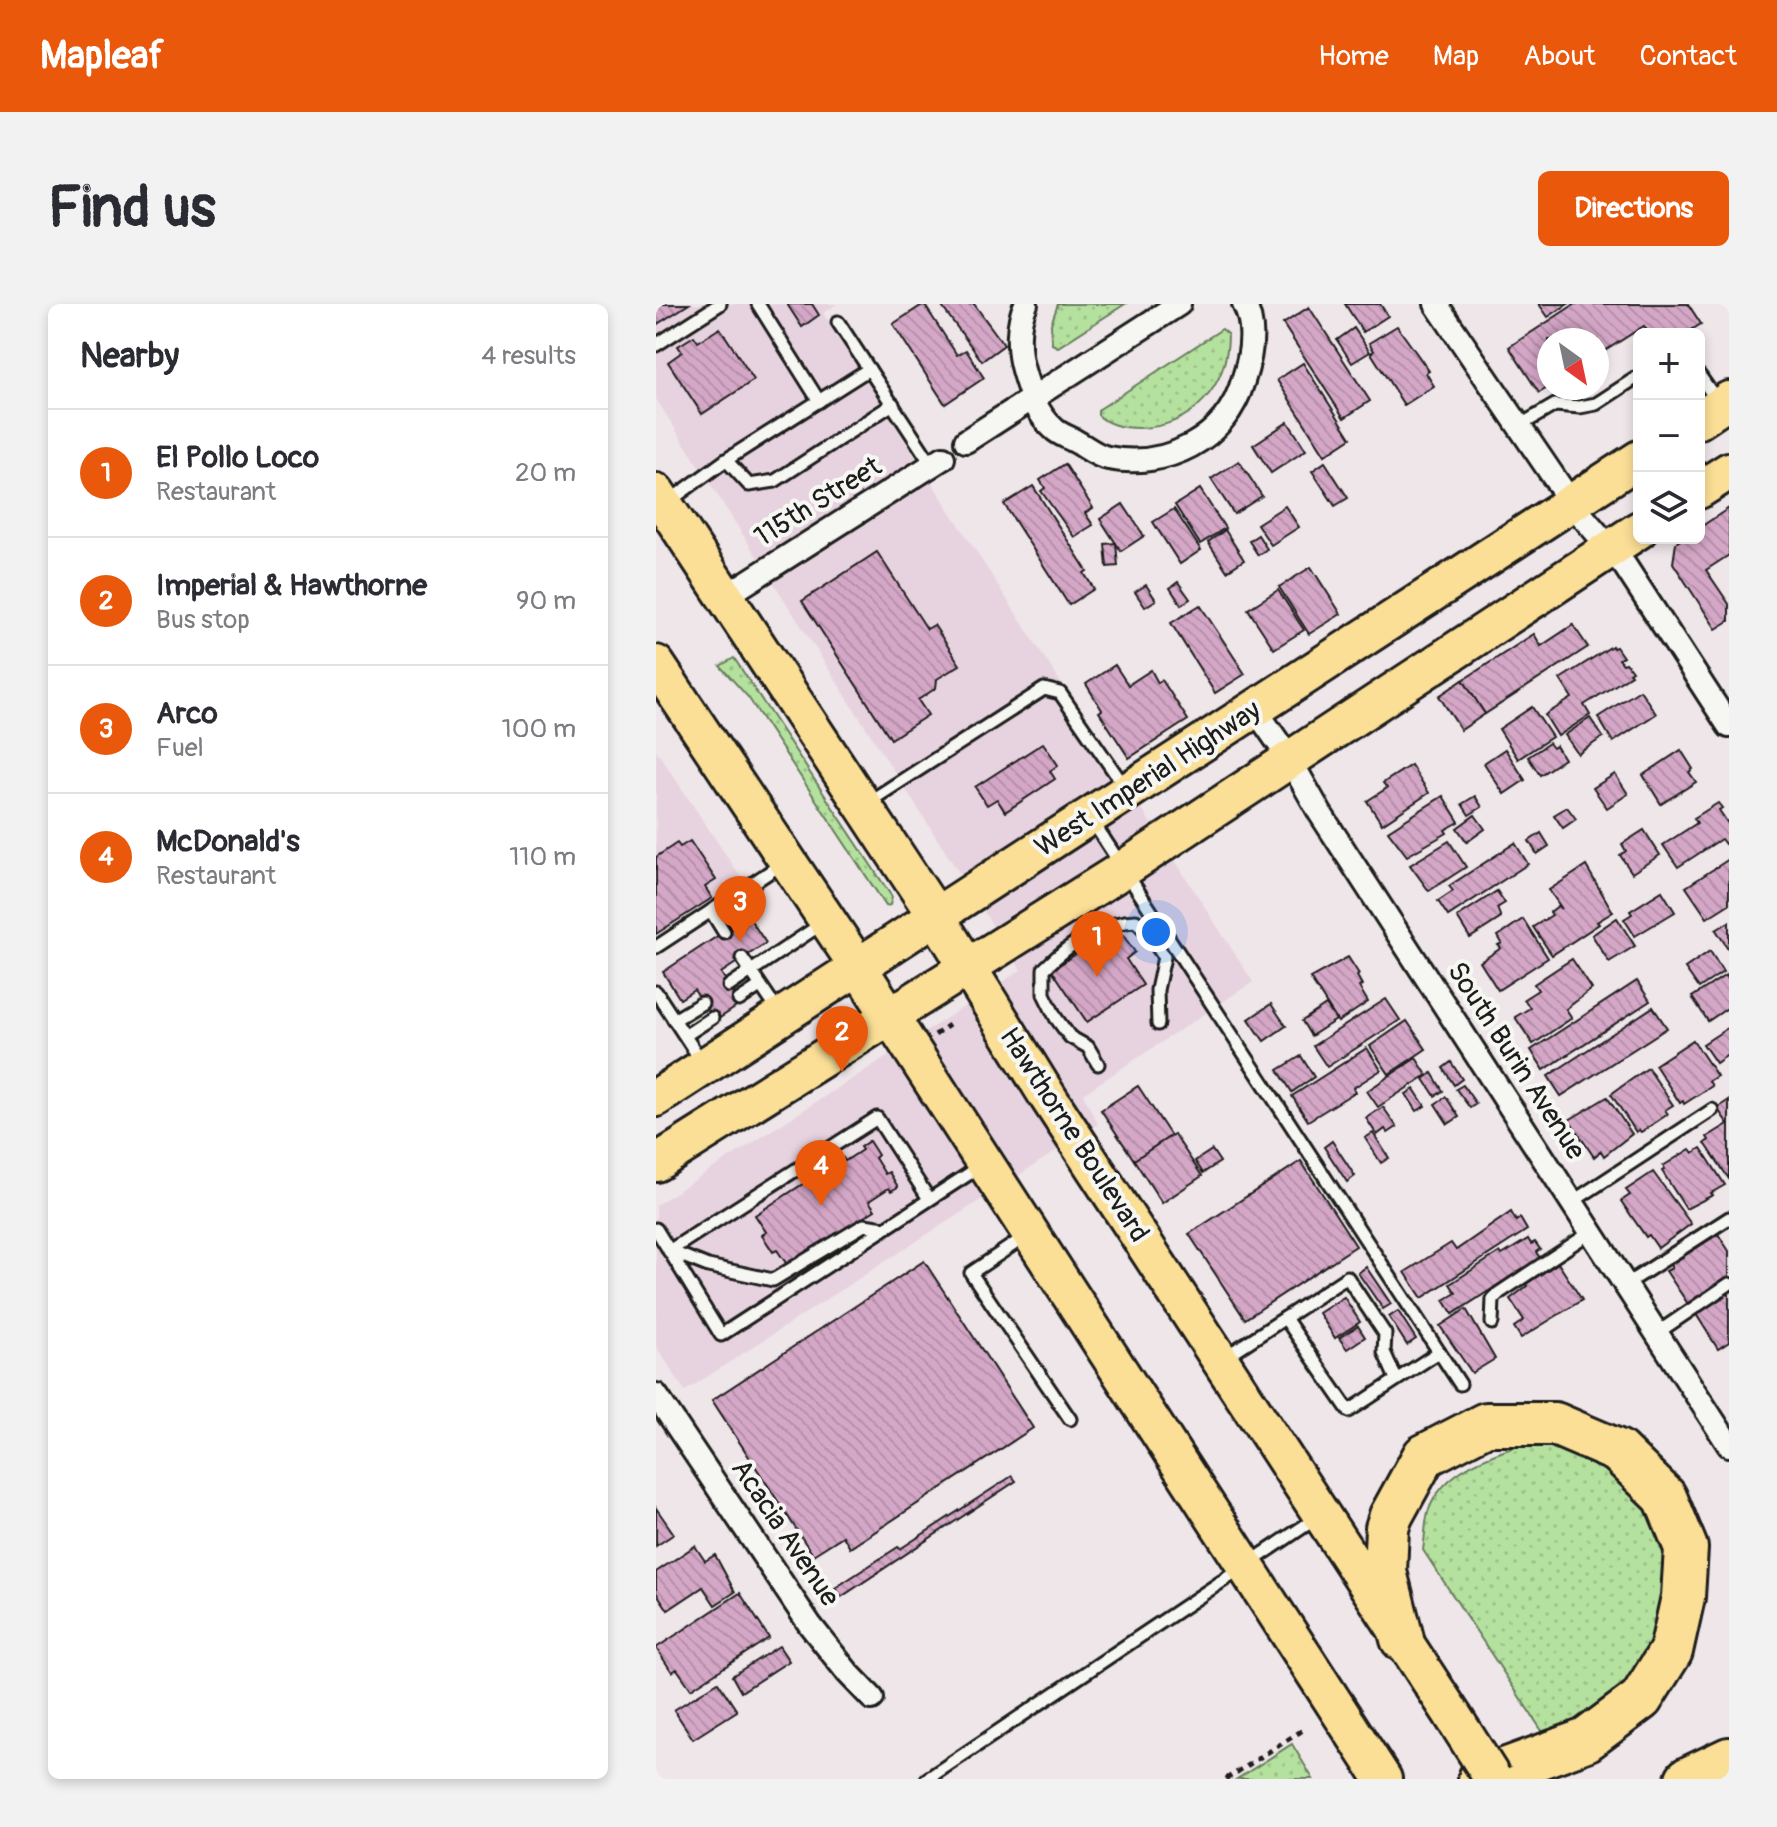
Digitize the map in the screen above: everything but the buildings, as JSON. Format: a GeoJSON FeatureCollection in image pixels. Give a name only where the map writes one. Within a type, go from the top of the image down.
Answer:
{"type":"FeatureCollection","features":[{"type":"Feature","properties":{"kind":"highway"},"geometry":{"type":"LineString","coordinates":[[1402,1639],[1385,1572],[1387,1528],[1424,1456],[1486,1424],[1555,1424],[1618,1451],[1665,1497],[1686,1548],[1683,1597],[1671,1651],[1641,1699],[1586,1740],[1480,1779]]}},
{"type":"Feature","properties":{"kind":"highway"},"geometry":{"type":"LineString","coordinates":[[1687,1779],[1729,1759]]}},
{"type":"Feature","properties":{"kind":"main road","name":"West Imperial Highway"},"geometry":{"type":"LineString","coordinates":[[656,1098],[1633,463]]}},
{"type":"Feature","properties":{"kind":"main road"},"geometry":{"type":"LineString","coordinates":[[1705,486],[1729,471]]}},
{"type":"Feature","properties":{"kind":"main road","name":"Hawthorne Boulevard"},"geometry":{"type":"LineString","coordinates":[[660,498],[936,916],[1048,1097],[1493,1779]]}},
{"type":"Feature","properties":{"kind":"main road"},"geometry":{"type":"LineString","coordinates":[[656,1163],[1122,869],[1624,539]]}},
{"type":"Feature","properties":{"kind":"main road"},"geometry":{"type":"LineString","coordinates":[[656,664],[857,965],[1383,1779]]}},
{"type":"Feature","properties":{"kind":"street"},"geometry":{"type":"LineString","coordinates":[[1026,304],[1022,312],[1018,353],[1031,399],[1054,429],[1104,457],[1145,461],[1184,450],[1211,433],[1237,402],[1252,352],[1248,311],[1244,304]]}},
{"type":"Feature","properties":{"kind":"street"},"geometry":{"type":"LineString","coordinates":[[966,441],[1179,304]]}},
{"type":"Feature","properties":{"kind":"street"},"geometry":{"type":"LineString","coordinates":[[1436,304],[1572,504],[1624,539],[1625,566],[1729,726]]}},
{"type":"Feature","properties":{"kind":"street","name":"115th Street"},"geometry":{"type":"LineString","coordinates":[[724,597],[938,462]]}},
{"type":"Feature","properties":{"kind":"street","name":"South Burin Avenue"},"geometry":{"type":"LineString","coordinates":[[1255,709],[1729,1445]]}},
{"type":"Feature","properties":{"kind":"street","name":"Acacia Avenue"},"geometry":{"type":"LineString","coordinates":[[660,1410],[810,1625],[872,1698]]}},
{"type":"Feature","properties":{"kind":"lane"},"geometry":{"type":"LineString","coordinates":[[656,345],[720,304]]}},
{"type":"Feature","properties":{"kind":"lane"},"geometry":{"type":"LineString","coordinates":[[758,304],[819,401]]}},
{"type":"Feature","properties":{"kind":"lane"},"geometry":{"type":"LineString","coordinates":[[838,322],[893,404],[938,462]]}},
{"type":"Feature","properties":{"kind":"lane"},"geometry":{"type":"LineString","coordinates":[[660,498],[869,369]]}},
{"type":"Feature","properties":{"kind":"lane"},"geometry":{"type":"LineString","coordinates":[[1519,426],[1555,405],[1580,407],[1596,404],[1633,380]]}},
{"type":"Feature","properties":{"kind":"lane"},"geometry":{"type":"LineString","coordinates":[[1705,387],[1716,408]]}},
{"type":"Feature","properties":{"kind":"lane"},"geometry":{"type":"LineString","coordinates":[[726,460],[749,485],[775,481],[893,404]]}},
{"type":"Feature","properties":{"kind":"lane"},"geometry":{"type":"LineString","coordinates":[[863,806],[1044,689],[1060,693],[1128,793]]}},
{"type":"Feature","properties":{"kind":"lane"},"geometry":{"type":"LineString","coordinates":[[1090,818],[1460,1384]]}},
{"type":"Feature","properties":{"kind":"lane"},"geometry":{"type":"LineString","coordinates":[[656,947],[787,861]]}},
{"type":"Feature","properties":{"kind":"lane"},"geometry":{"type":"LineString","coordinates":[[725,902],[738,923]]}},
{"type":"Feature","properties":{"kind":"lane"},"geometry":{"type":"LineString","coordinates":[[711,911],[724,932]]}},
{"type":"Feature","properties":{"kind":"lane"},"geometry":{"type":"LineString","coordinates":[[729,986],[827,921]]}},
{"type":"Feature","properties":{"kind":"lane"},"geometry":{"type":"LineString","coordinates":[[1098,1064],[1088,1047],[1070,1037],[1044,994],[1044,969],[1091,933],[1117,921],[1136,921],[1149,934],[1164,957],[1157,990],[1158,1024]]}},
{"type":"Feature","properties":{"kind":"lane"},"geometry":{"type":"LineString","coordinates":[[755,950],[763,963]]}},
{"type":"Feature","properties":{"kind":"lane"},"geometry":{"type":"LineString","coordinates":[[742,958],[781,1016]]}},
{"type":"Feature","properties":{"kind":"lane"},"geometry":{"type":"LineString","coordinates":[[739,1000],[760,986]]}},
{"type":"Feature","properties":{"kind":"lane"},"geometry":{"type":"LineString","coordinates":[[656,992],[705,1066]]}},
{"type":"Feature","properties":{"kind":"lane"},"geometry":{"type":"LineString","coordinates":[[674,1020],[702,1003]]}},
{"type":"Feature","properties":{"kind":"lane"},"geometry":{"type":"LineString","coordinates":[[686,1035],[712,1018]]}},
{"type":"Feature","properties":{"kind":"lane"},"geometry":{"type":"LineString","coordinates":[[1572,1202],[1712,1110]]}},
{"type":"Feature","properties":{"kind":"lane"},"geometry":{"type":"LineString","coordinates":[[669,1251],[877,1118],[929,1199]]}},
{"type":"Feature","properties":{"kind":"lane"},"geometry":{"type":"LineString","coordinates":[[656,1229],[721,1335],[985,1163]]}},
{"type":"Feature","properties":{"kind":"lane"},"geometry":{"type":"LineString","coordinates":[[1625,1285],[1729,1218]]}},
{"type":"Feature","properties":{"kind":"lane"},"geometry":{"type":"LineString","coordinates":[[669,1251],[708,1266],[773,1280],[864,1225],[885,1228]]}},
{"type":"Feature","properties":{"kind":"lane"},"geometry":{"type":"LineString","coordinates":[[1492,1323],[1493,1299],[1499,1293],[1591,1232]]}},
{"type":"Feature","properties":{"kind":"lane"},"geometry":{"type":"LineString","coordinates":[[1030,1234],[971,1273],[1070,1419]]}},
{"type":"Feature","properties":{"kind":"lane"},"geometry":{"type":"LineString","coordinates":[[1220,1360],[1347,1277],[1385,1334],[1384,1352],[1396,1379]]}},
{"type":"Feature","properties":{"kind":"lane"},"geometry":{"type":"LineString","coordinates":[[1657,1333],[1729,1284]]}},
{"type":"Feature","properties":{"kind":"lane"},"geometry":{"type":"LineString","coordinates":[[1285,1318],[1349,1411],[1439,1352]]}},
{"type":"Feature","properties":{"kind":"lane"},"geometry":{"type":"LineString","coordinates":[[927,1779],[1322,1515]]}},
{"type":"Feature","properties":{"kind":"path"},"geometry":{"type":"LineString","coordinates":[[934,1035],[949,1025]]}},
{"type":"Feature","properties":{"kind":"path"},"geometry":{"type":"LineString","coordinates":[[1226,1779],[1303,1730]]}},
{"type":"Feature","properties":{"kind":"shaded area"},"geometry":{"type":"Polygon","coordinates":[[[656,304],[837,304],[823,313],[1253,982],[1083,1094],[1098,1124],[685,1391],[656,1346],[656,1205],[1021,970],[656,399],[656,304]]]}},
{"type":"Feature","properties":{"kind":"shaded area"},"geometry":{"type":"Polygon","coordinates":[[[656,750],[742,879],[656,936],[656,750]]]}},
{"type":"Feature","properties":{"kind":"green space"},"geometry":{"type":"Polygon","coordinates":[[[1058,304],[1125,304],[1058,347],[1052,344],[1051,324],[1058,304]]]}},
{"type":"Feature","properties":{"kind":"green space"},"geometry":{"type":"Polygon","coordinates":[[[1222,329],[1228,334],[1222,370],[1204,400],[1191,412],[1158,426],[1139,428],[1117,426],[1098,415],[1098,410],[1222,329]]]}},
{"type":"Feature","properties":{"kind":"green space"},"geometry":{"type":"Polygon","coordinates":[[[734,658],[892,897],[890,905],[886,906],[748,697],[720,666],[734,658]]]}},
{"type":"Feature","properties":{"kind":"green space"},"geometry":{"type":"Polygon","coordinates":[[[1531,1442],[1555,1445],[1608,1467],[1651,1511],[1668,1546],[1671,1587],[1651,1660],[1598,1710],[1544,1734],[1423,1550],[1428,1512],[1445,1485],[1470,1465],[1531,1442]]]}},
{"type":"Feature","properties":{"kind":"green space"},"geometry":{"type":"Polygon","coordinates":[[[1292,1744],[1313,1779],[1237,1779],[1292,1744]]]}},
{"type":"Feature","properties":{"kind":"place","name":"Arco"},"geometry":{"type":"Point","coordinates":[740,942]}},
{"type":"Feature","properties":{"kind":"place","name":"El Pollo Loco"},"geometry":{"type":"Point","coordinates":[1097,977]}},
{"type":"Feature","properties":{"kind":"place","name":"Imperial & Hawthorne"},"geometry":{"type":"Point","coordinates":[842,1072]}},
{"type":"Feature","properties":{"kind":"place","name":"McDonald's"},"geometry":{"type":"Point","coordinates":[821,1206]}}]}
